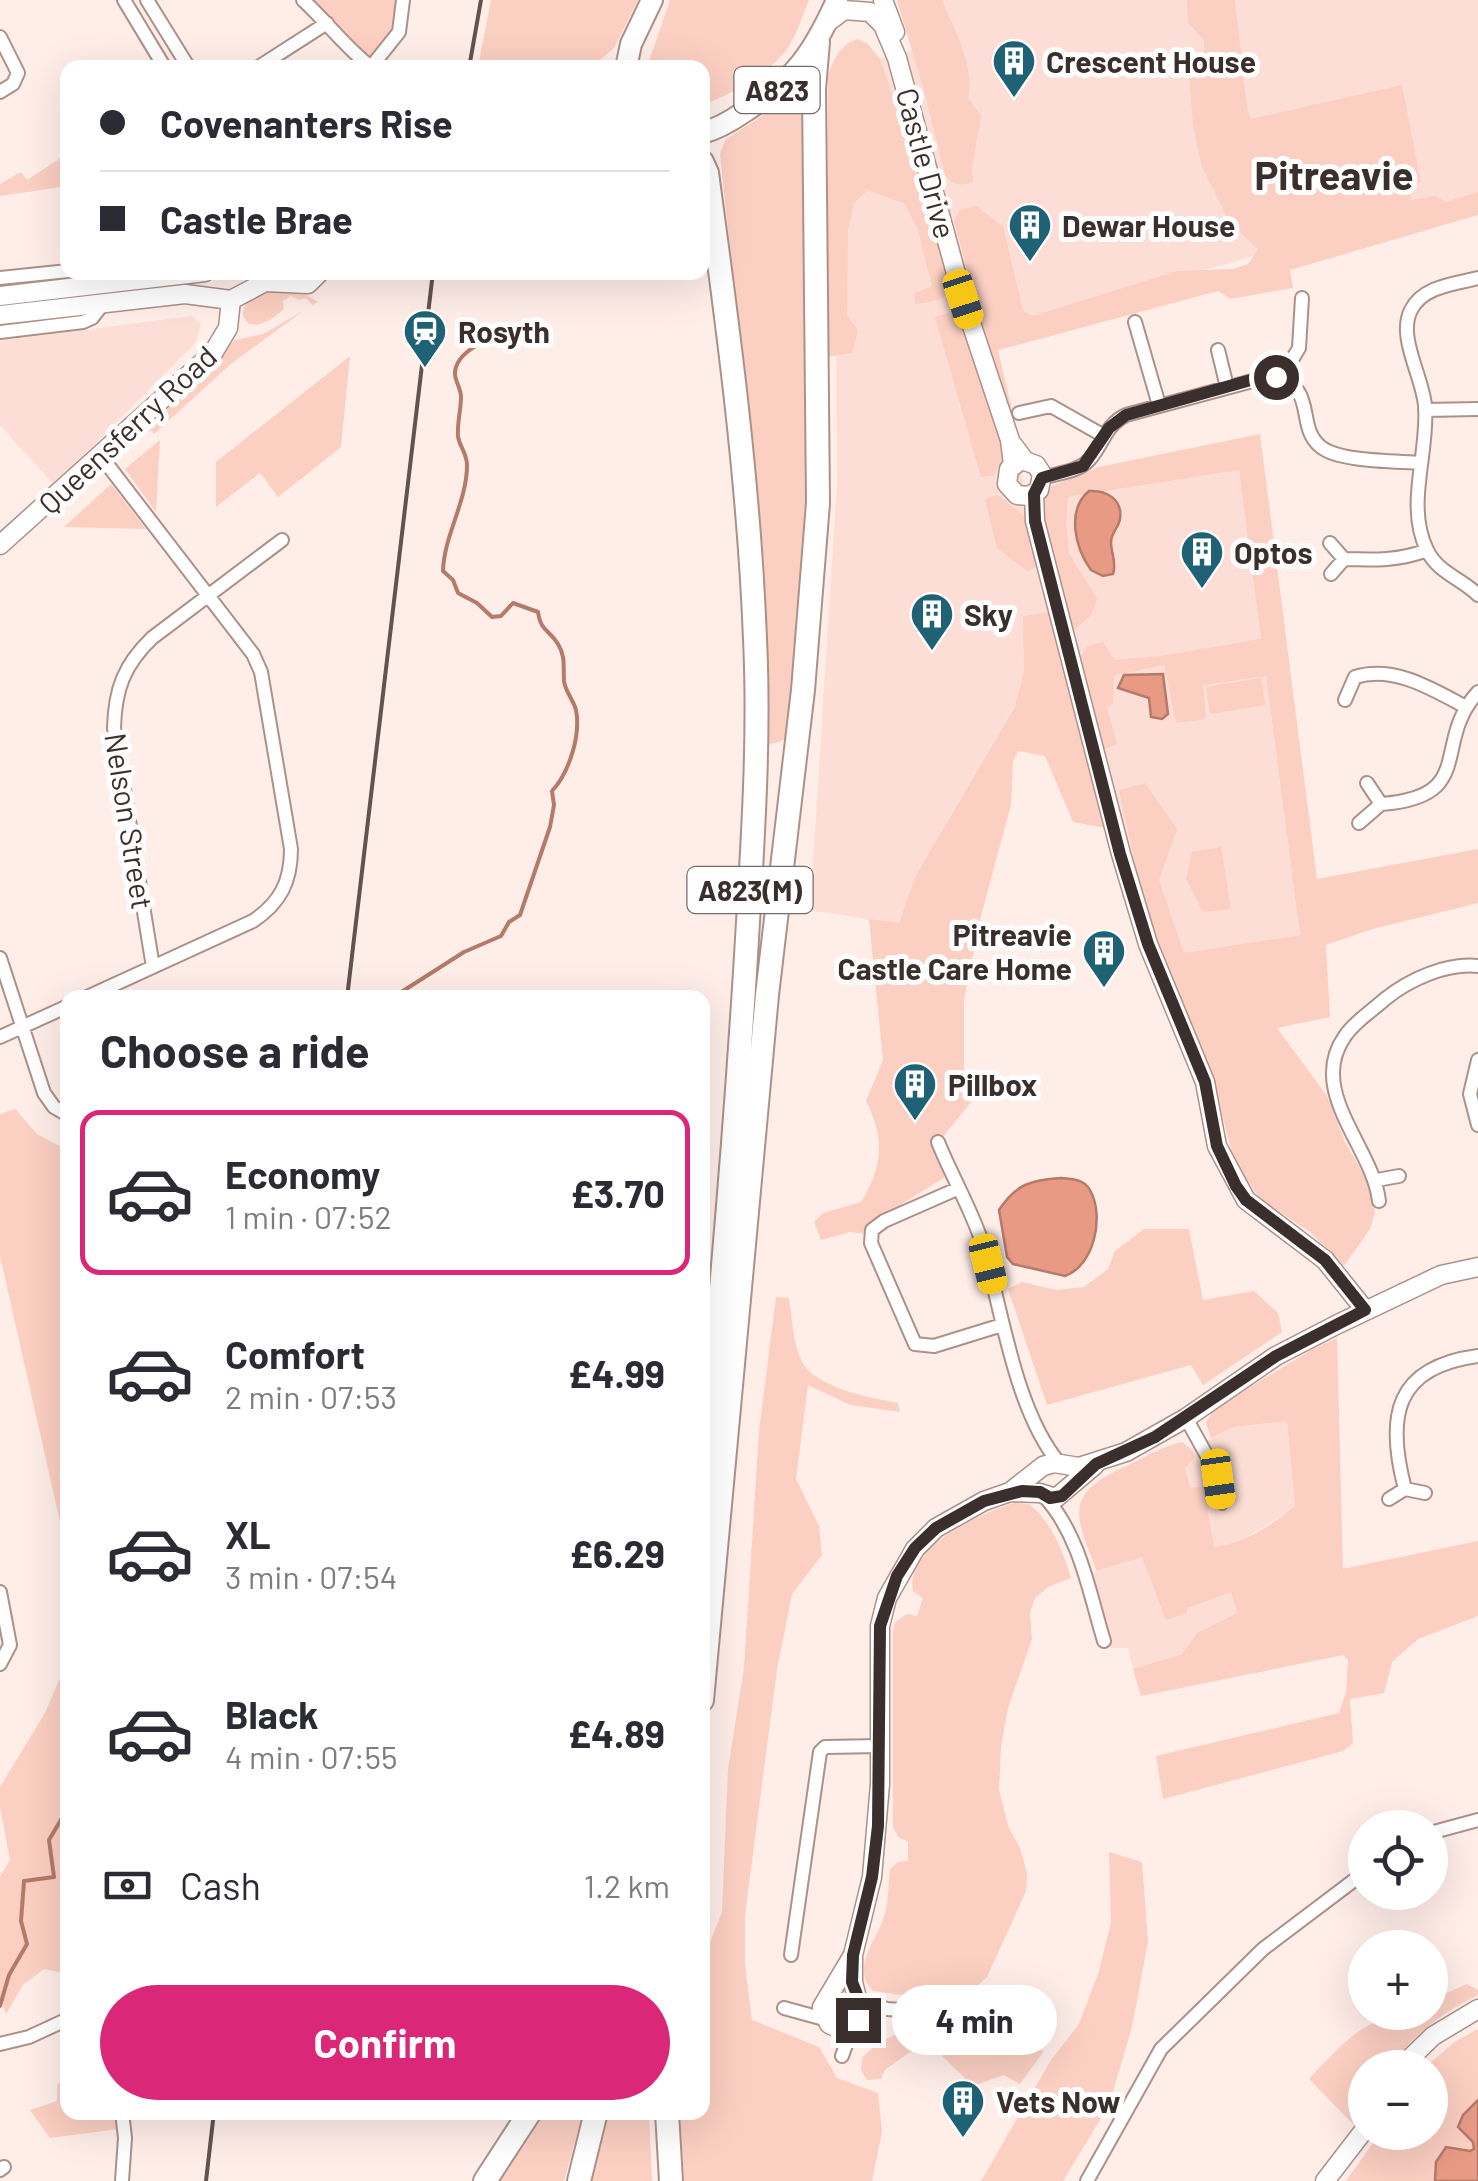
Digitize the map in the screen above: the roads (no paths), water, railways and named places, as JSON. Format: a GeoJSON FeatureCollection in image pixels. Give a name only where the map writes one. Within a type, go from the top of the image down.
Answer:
{"type":"FeatureCollection","features":[{"type":"Feature","properties":{"kind":"highway","name":"A823(M)"},"geometry":{"type":"LineString","coordinates":[[710,1613],[767,995],[802,690],[818,504],[814,88],[823,32]]}},
{"type":"Feature","properties":{"kind":"highway","name":"A823(M)"},"geometry":{"type":"LineString","coordinates":[[710,195],[745,482],[756,642],[754,815],[740,1054],[710,1398]]}},
{"type":"Feature","properties":{"kind":"highway"},"geometry":{"type":"LineString","coordinates":[[485,2181],[525,2120]]}},
{"type":"Feature","properties":{"kind":"highway"},"geometry":{"type":"LineString","coordinates":[[579,2181],[594,2120]]}},
{"type":"Feature","properties":{"kind":"highway"},"geometry":{"type":"LineString","coordinates":[[667,2120],[671,2181]]}},
{"type":"Feature","properties":{"kind":"main road"},"geometry":{"type":"LineString","coordinates":[[628,60],[652,0]]}},
{"type":"Feature","properties":{"kind":"main road","name":"A823"},"geometry":{"type":"LineString","coordinates":[[710,130],[774,92],[798,71],[823,32],[837,0]]}},
{"type":"Feature","properties":{"kind":"street"},"geometry":{"type":"LineString","coordinates":[[124,0],[160,60]]}},
{"type":"Feature","properties":{"kind":"street"},"geometry":{"type":"LineString","coordinates":[[147,0],[185,60]]}},
{"type":"Feature","properties":{"kind":"street"},"geometry":{"type":"LineString","coordinates":[[303,0],[362,60]]}},
{"type":"Feature","properties":{"kind":"street"},"geometry":{"type":"LineString","coordinates":[[377,60],[399,32],[403,0]]}},
{"type":"Feature","properties":{"kind":"street","name":"Castle Drive"},"geometry":{"type":"LineString","coordinates":[[883,0],[893,23],[897,58]]}},
{"type":"Feature","properties":{"kind":"street","name":"Castle Drive"},"geometry":{"type":"LineString","coordinates":[[823,32],[844,10],[870,12],[883,25],[897,58],[963,299],[1010,440],[1034,477],[1035,521],[1120,854],[1148,944],[1205,1082],[1217,1146],[1246,1200],[1325,1260],[1365,1310]]}},
{"type":"Feature","properties":{"kind":"street"},"geometry":{"type":"LineString","coordinates":[[269,60],[327,23]]}},
{"type":"Feature","properties":{"kind":"street"},"geometry":{"type":"LineString","coordinates":[[0,37],[18,73],[12,84],[0,92]]}},
{"type":"Feature","properties":{"kind":"street"},"geometry":{"type":"LineString","coordinates":[[621,60],[631,44]]}},
{"type":"Feature","properties":{"kind":"street"},"geometry":{"type":"LineString","coordinates":[[0,278],[60,271]]}},
{"type":"Feature","properties":{"kind":"street"},"geometry":{"type":"LineString","coordinates":[[1478,278],[1429,292],[1418,300],[1409,314],[1408,336],[1426,410],[1419,516],[1427,550],[1442,569],[1478,595]]}},
{"type":"Feature","properties":{"kind":"street"},"geometry":{"type":"LineString","coordinates":[[0,296],[139,280]]}},
{"type":"Feature","properties":{"kind":"street"},"geometry":{"type":"LineString","coordinates":[[208,280],[209,288],[230,296]]}},
{"type":"Feature","properties":{"kind":"street","name":"Queensferry Road"},"geometry":{"type":"LineString","coordinates":[[0,546],[220,345],[228,328],[230,296],[247,280]]}},
{"type":"Feature","properties":{"kind":"street"},"geometry":{"type":"LineString","coordinates":[[0,315],[185,294],[230,296],[273,280]]}},
{"type":"Feature","properties":{"kind":"street"},"geometry":{"type":"LineString","coordinates":[[1281,378],[1298,348],[1302,298]]}},
{"type":"Feature","properties":{"kind":"street"},"geometry":{"type":"LineString","coordinates":[[0,332],[83,322],[92,318],[103,304]]}},
{"type":"Feature","properties":{"kind":"street"},"geometry":{"type":"LineString","coordinates":[[1135,322],[1159,405]]}},
{"type":"Feature","properties":{"kind":"street"},"geometry":{"type":"LineString","coordinates":[[1218,350],[1227,387]]}},
{"type":"Feature","properties":{"kind":"street"},"geometry":{"type":"LineString","coordinates":[[1034,477],[1076,469],[1088,462],[1118,419],[1265,376],[1281,378],[1298,390],[1311,434],[1325,450],[1345,456],[1420,463]]}},
{"type":"Feature","properties":{"kind":"street"},"geometry":{"type":"LineString","coordinates":[[1019,413],[1050,406],[1104,436]]}},
{"type":"Feature","properties":{"kind":"street"},"geometry":{"type":"LineString","coordinates":[[1426,410],[1478,409]]}},
{"type":"Feature","properties":{"kind":"street"},"geometry":{"type":"LineString","coordinates":[[100,455],[253,654],[261,672],[292,849],[291,870],[284,890],[270,909],[253,921],[102,990]]}},
{"type":"Feature","properties":{"kind":"street","name":"Nelson Street"},"geometry":{"type":"LineString","coordinates":[[152,967],[114,728],[114,702],[121,677],[134,656],[282,540]]}},
{"type":"Feature","properties":{"kind":"street"},"geometry":{"type":"LineString","coordinates":[[1330,542],[1344,558],[1406,558],[1427,550]]}},
{"type":"Feature","properties":{"kind":"street"},"geometry":{"type":"LineString","coordinates":[[1331,574],[1344,558]]}},
{"type":"Feature","properties":{"kind":"street"},"geometry":{"type":"LineString","coordinates":[[1467,584],[1478,572]]}},
{"type":"Feature","properties":{"kind":"street"},"geometry":{"type":"LineString","coordinates":[[1344,700],[1349,672],[1374,673],[1397,676],[1466,707]]}},
{"type":"Feature","properties":{"kind":"street"},"geometry":{"type":"LineString","coordinates":[[1360,823],[1381,804],[1425,800],[1444,788],[1458,763],[1466,707],[1478,692]]}},
{"type":"Feature","properties":{"kind":"street"},"geometry":{"type":"LineString","coordinates":[[1367,783],[1381,804]]}},
{"type":"Feature","properties":{"kind":"street"},"geometry":{"type":"LineString","coordinates":[[0,958],[44,1094],[60,1110]]}},
{"type":"Feature","properties":{"kind":"street"},"geometry":{"type":"LineString","coordinates":[[1380,1201],[1377,1180],[1336,1092],[1333,1070],[1338,1048],[1348,1031],[1399,989],[1446,970],[1478,966]]}},
{"type":"Feature","properties":{"kind":"street"},"geometry":{"type":"LineString","coordinates":[[0,1037],[60,1010]]}},
{"type":"Feature","properties":{"kind":"street"},"geometry":{"type":"LineString","coordinates":[[1478,1060],[1470,1094],[1478,1125]]}},
{"type":"Feature","properties":{"kind":"street"},"geometry":{"type":"LineString","coordinates":[[938,1142],[982,1243],[1002,1325],[1050,1468]]}},
{"type":"Feature","properties":{"kind":"street"},"geometry":{"type":"LineString","coordinates":[[1377,1180],[1399,1176]]}},
{"type":"Feature","properties":{"kind":"street"},"geometry":{"type":"LineString","coordinates":[[957,1189],[877,1225],[870,1237],[871,1244],[915,1344],[934,1346],[1002,1325]]}},
{"type":"Feature","properties":{"kind":"street"},"geometry":{"type":"LineString","coordinates":[[853,1955],[861,2014],[842,2056],[828,2010],[853,1955],[872,1877],[878,1826],[880,1626],[897,1576],[915,1548],[936,1528],[1050,1468],[1096,1464],[1126,1452],[1186,1418],[1276,1356],[1365,1310],[1441,1275],[1478,1267]]}},
{"type":"Feature","properties":{"kind":"street"},"geometry":{"type":"LineString","coordinates":[[1405,1489],[1395,1444],[1400,1401],[1423,1373],[1478,1356]]}},
{"type":"Feature","properties":{"kind":"street"},"geometry":{"type":"LineString","coordinates":[[1186,1418],[1217,1474],[1222,1503]]}},
{"type":"Feature","properties":{"kind":"street"},"geometry":{"type":"LineString","coordinates":[[1010,1492],[1056,1498],[1096,1464]]}},
{"type":"Feature","properties":{"kind":"street"},"geometry":{"type":"LineString","coordinates":[[1050,1468],[1070,1476],[1065,1525]]}},
{"type":"Feature","properties":{"kind":"street"},"geometry":{"type":"LineString","coordinates":[[1050,1468],[1035,1481],[1065,1525],[1085,1575],[1104,1642]]}},
{"type":"Feature","properties":{"kind":"street"},"geometry":{"type":"LineString","coordinates":[[1389,1499],[1405,1489],[1424,1493]]}},
{"type":"Feature","properties":{"kind":"street"},"geometry":{"type":"LineString","coordinates":[[0,1592],[10,1646],[0,1664]]}},
{"type":"Feature","properties":{"kind":"street"},"geometry":{"type":"LineString","coordinates":[[790,1955],[820,1752],[824,1746],[880,1746]]}},
{"type":"Feature","properties":{"kind":"street"},"geometry":{"type":"LineString","coordinates":[[1448,1828],[1478,1820]]}},
{"type":"Feature","properties":{"kind":"street"},"geometry":{"type":"LineString","coordinates":[[1088,2181],[1160,2049],[1264,1949],[1348,1885]]}},
{"type":"Feature","properties":{"kind":"street"},"geometry":{"type":"LineString","coordinates":[[828,2010],[843,1989],[887,2009],[945,2013]]}},
{"type":"Feature","properties":{"kind":"street"},"geometry":{"type":"LineString","coordinates":[[788,2009],[828,2010]]}},
{"type":"Feature","properties":{"kind":"street"},"geometry":{"type":"LineString","coordinates":[[828,2010],[840,2029],[887,2009]]}},
{"type":"Feature","properties":{"kind":"street"},"geometry":{"type":"LineString","coordinates":[[1419,2050],[1443,2028],[1478,2009]]}},
{"type":"Feature","properties":{"kind":"street"},"geometry":{"type":"LineString","coordinates":[[0,2044],[30,2038],[60,2023]]}},
{"type":"Feature","properties":{"kind":"street"},"geometry":{"type":"LineString","coordinates":[[122,2181],[123,2120]]}},
{"type":"Feature","properties":{"kind":"street"},"geometry":{"type":"LineString","coordinates":[[1325,2181],[1349,2150]]}},
{"type":"Feature","properties":{"kind":"waterway"},"geometry":{"type":"LineString","coordinates":[[405,990],[464,952],[501,936],[509,922],[520,915],[550,827],[552,791],[564,774],[575,742],[576,710],[565,685],[562,653],[538,612],[513,603],[501,616],[492,617],[458,593],[453,580],[443,571],[467,465],[458,436],[461,397],[455,371],[466,353],[491,337]]}},
{"type":"Feature","properties":{"kind":"waterway"},"geometry":{"type":"LineString","coordinates":[[0,2006],[9,1975],[27,1944],[21,1921],[24,1881],[54,1877],[49,1840],[60,1821]]}},
{"type":"Feature","properties":{"kind":"railway"},"geometry":{"type":"LineString","coordinates":[[470,60],[481,0]]}},
{"type":"Feature","properties":{"kind":"railway"},"geometry":{"type":"LineString","coordinates":[[348,990],[432,280]]}},
{"type":"Feature","properties":{"kind":"railway"},"geometry":{"type":"LineString","coordinates":[[206,2181],[213,2120]]}},
{"type":"Feature","properties":{"kind":"place","name":"Crescent House"},"geometry":{"type":"Point","coordinates":[1014,99]}},
{"type":"Feature","properties":{"kind":"place","name":"Dewar House"},"geometry":{"type":"Point","coordinates":[1030,263]}},
{"type":"Feature","properties":{"kind":"place","name":"Rosyth"},"geometry":{"type":"Point","coordinates":[425,369]}},
{"type":"Feature","properties":{"kind":"place","name":"Optos"},"geometry":{"type":"Point","coordinates":[1202,590]}},
{"type":"Feature","properties":{"kind":"place","name":"Sky"},"geometry":{"type":"Point","coordinates":[932,652]}},
{"type":"Feature","properties":{"kind":"place","name":"Pitreavie Castle Care Home"},"geometry":{"type":"Point","coordinates":[1104,989]}},
{"type":"Feature","properties":{"kind":"place","name":"Pillbox"},"geometry":{"type":"Point","coordinates":[915,1122]}},
{"type":"Feature","properties":{"kind":"place","name":"Vets Now"},"geometry":{"type":"Point","coordinates":[963,2139]}},
{"type":"Feature","properties":{"kind":"district","name":"Pitreavie"},"geometry":{"type":"Point","coordinates":[1334,174]}}]}
